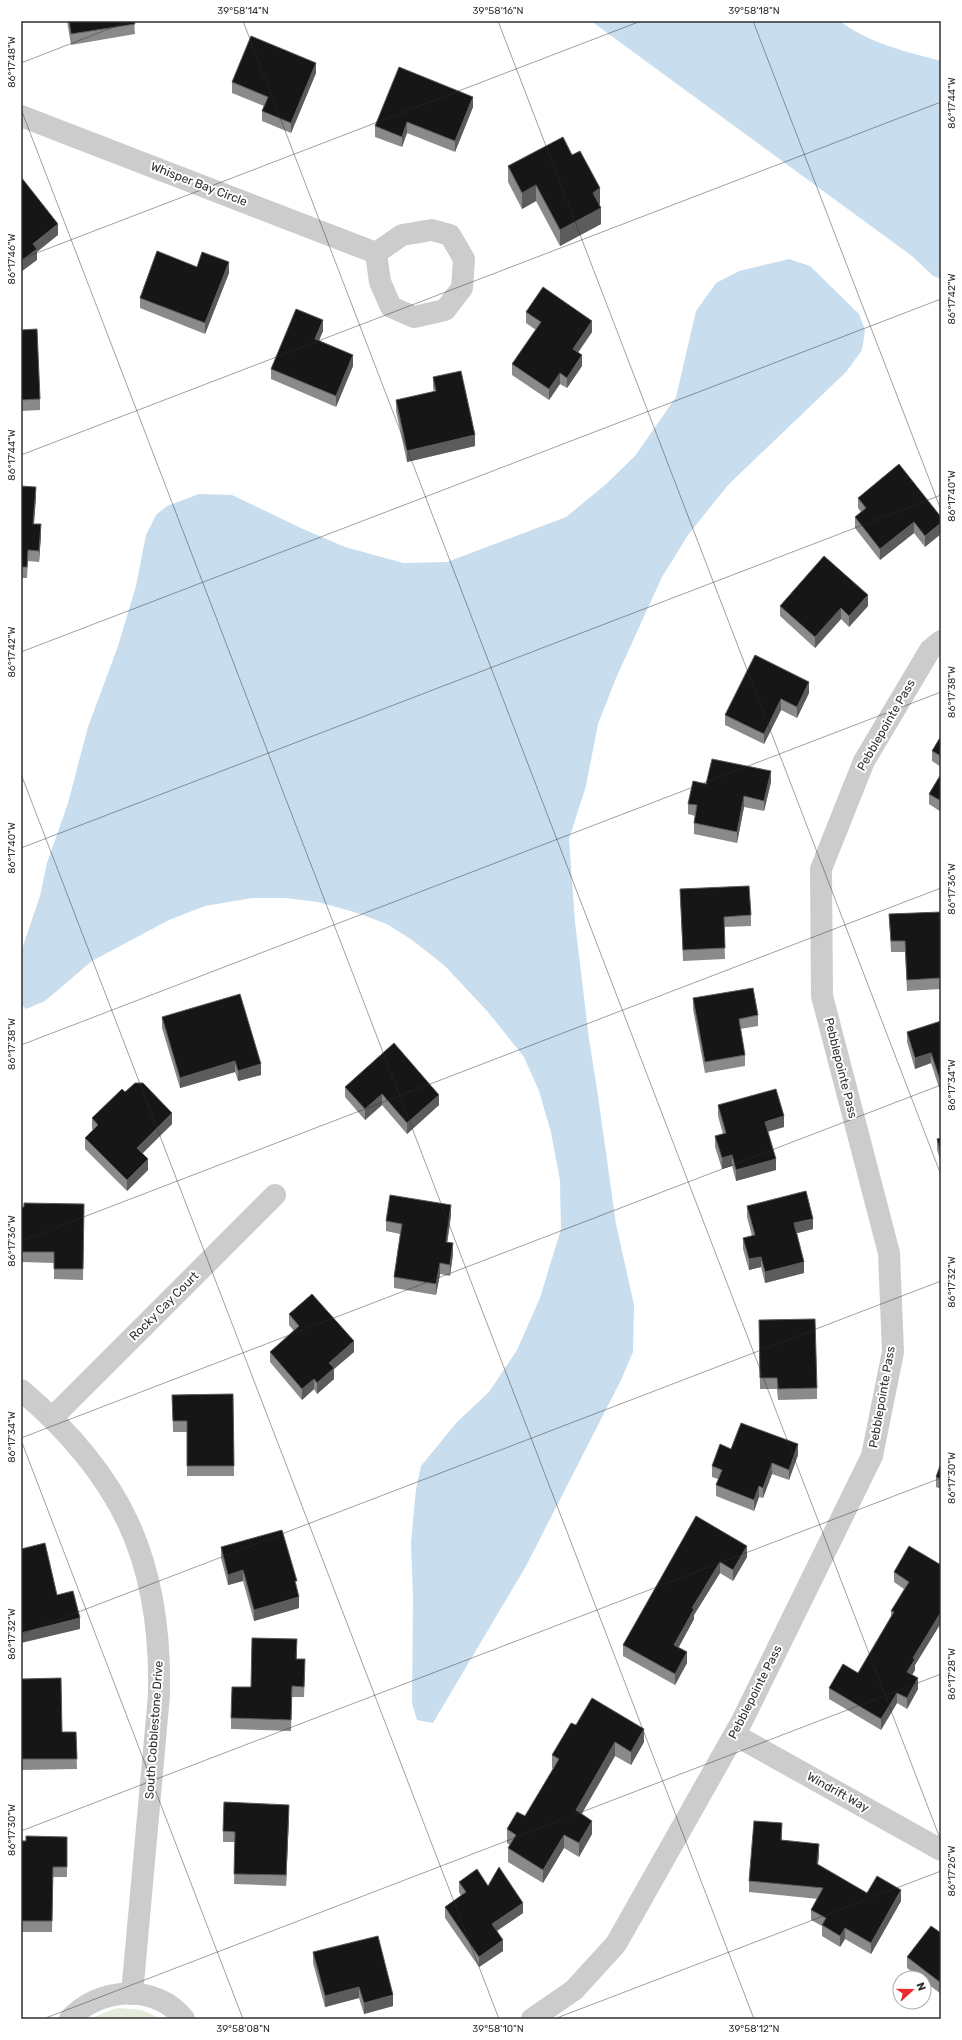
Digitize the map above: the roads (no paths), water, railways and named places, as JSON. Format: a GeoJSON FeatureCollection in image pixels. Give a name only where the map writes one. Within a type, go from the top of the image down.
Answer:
{"type":"FeatureCollection","features":[{"type":"Feature","properties":{"kind":"street","name":"Whisper Bay Circle"},"geometry":{"type":"LineString","coordinates":[[21,116],[376,253]]}},
{"type":"Feature","properties":{"kind":"street"},"geometry":{"type":"LineString","coordinates":[[432,230],[450,235],[464,259],[462,288],[445,310],[414,317],[391,307],[380,282],[376,253],[402,235],[432,230]]}},
{"type":"Feature","properties":{"kind":"street","name":"Pebblepointe Pass"},"geometry":{"type":"LineString","coordinates":[[532,2019],[574,1990],[616,1944],[735,1735],[872,1456],[892,1352],[889,1253],[822,996],[821,869],[864,761],[930,650],[941,641]]}},
{"type":"Feature","properties":{"kind":"street","name":"Rocky Cay Court"},"geometry":{"type":"LineString","coordinates":[[53,1417],[275,1195]]}},
{"type":"Feature","properties":{"kind":"street","name":"South Cobblestone Drive"},"geometry":{"type":"LineString","coordinates":[[21,1390],[53,1417],[90,1459],[124,1513],[144,1564],[155,1612],[160,1663],[159,1695],[132,1994]]}},
{"type":"Feature","properties":{"kind":"street","name":"Windrift Way"},"geometry":{"type":"LineString","coordinates":[[735,1735],[941,1850]]}},
{"type":"Feature","properties":{"kind":"street"},"geometry":{"type":"LineString","coordinates":[[70,2019],[84,2006],[95,2000],[108,1996],[132,1994],[159,2000],[171,2007],[184,2019]]}},
{"type":"Feature","properties":{"kind":"water"},"geometry":{"type":"Polygon","coordinates":[[[591,21],[840,21],[851,29],[875,41],[941,61],[941,279],[933,276],[912,256],[591,21]]]}},
{"type":"Feature","properties":{"kind":"water"},"geometry":{"type":"Polygon","coordinates":[[[789,259],[810,266],[859,314],[865,330],[862,350],[846,372],[728,485],[688,535],[662,577],[616,678],[598,724],[586,786],[569,839],[575,922],[589,1039],[616,1224],[634,1305],[633,1352],[621,1380],[526,1566],[433,1723],[417,1720],[412,1703],[413,1598],[411,1543],[416,1489],[421,1466],[457,1422],[489,1392],[517,1350],[540,1298],[561,1229],[560,1181],[551,1132],[539,1091],[524,1057],[488,1012],[445,966],[412,940],[387,924],[354,912],[318,902],[285,898],[252,898],[205,906],[169,920],[92,961],[45,1001],[26,1009],[21,1004],[21,954],[23,946],[40,896],[47,863],[68,803],[88,727],[118,646],[136,586],[146,535],[156,515],[167,506],[199,494],[232,495],[303,529],[345,547],[403,563],[447,562],[566,517],[605,485],[635,456],[676,397],[696,311],[716,283],[739,271],[789,259]]]}}]}
